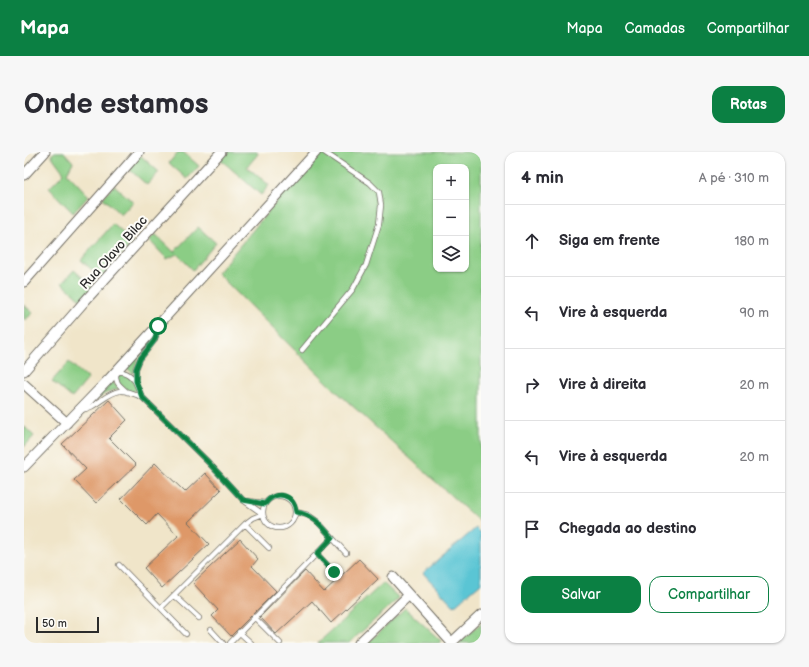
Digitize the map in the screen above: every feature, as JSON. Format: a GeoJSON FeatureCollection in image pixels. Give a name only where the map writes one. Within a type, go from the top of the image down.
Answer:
{"type":"FeatureCollection","features":[{"type":"Feature","properties":{"kind":"street"},"geometry":{"type":"LineString","coordinates":[[24,174],[45,152]]}},
{"type":"Feature","properties":{"kind":"street"},"geometry":{"type":"LineString","coordinates":[[24,282],[136,155],[126,152]]}},
{"type":"Feature","properties":{"kind":"street","name":"Rua Olavo Bilac"},"geometry":{"type":"LineString","coordinates":[[24,371],[84,302],[221,152]]}},
{"type":"Feature","properties":{"kind":"street"},"geometry":{"type":"LineString","coordinates":[[24,467],[116,372],[316,152]]}},
{"type":"Feature","properties":{"kind":"street"},"geometry":{"type":"LineString","coordinates":[[24,384],[67,423]]}},
{"type":"Feature","properties":{"kind":"street"},"geometry":{"type":"LineString","coordinates":[[393,577],[452,643],[481,615]]}},
{"type":"Feature","properties":{"kind":"street"},"geometry":{"type":"LineString","coordinates":[[359,643],[409,595]]}},
{"type":"Feature","properties":{"kind":"lane"},"geometry":{"type":"LineString","coordinates":[[302,350],[353,289],[366,265],[379,224],[381,205],[379,192],[370,183],[324,152]]}},
{"type":"Feature","properties":{"kind":"lane"},"geometry":{"type":"LineString","coordinates":[[155,329],[156,336],[154,341],[140,359],[136,369],[136,381],[142,397],[208,462],[243,500],[263,514],[268,524],[278,528],[283,528],[292,522],[296,512],[293,502],[284,496],[273,496],[268,499],[265,504],[263,514]]}},
{"type":"Feature","properties":{"kind":"lane"},"geometry":{"type":"LineString","coordinates":[[127,392],[119,385],[116,379],[116,372],[122,371],[129,374],[136,381]]}},
{"type":"Feature","properties":{"kind":"lane"},"geometry":{"type":"LineString","coordinates":[[79,410],[94,406],[104,398],[120,391],[142,397]]}},
{"type":"Feature","properties":{"kind":"lane"},"geometry":{"type":"LineString","coordinates":[[243,500],[265,504]]}},
{"type":"Feature","properties":{"kind":"lane"},"geometry":{"type":"LineString","coordinates":[[296,512],[308,515],[318,522],[346,553]]}},
{"type":"Feature","properties":{"kind":"lane"},"geometry":{"type":"LineString","coordinates":[[162,608],[245,524],[253,518],[263,514]]}},
{"type":"Feature","properties":{"kind":"lane"},"geometry":{"type":"LineString","coordinates":[[245,524],[269,548]]}},
{"type":"Feature","properties":{"kind":"lane"},"geometry":{"type":"LineString","coordinates":[[230,643],[239,632],[332,538]]}},
{"type":"Feature","properties":{"kind":"lane"},"geometry":{"type":"LineString","coordinates":[[317,554],[334,572]]}},
{"type":"Feature","properties":{"kind":"lane"},"geometry":{"type":"LineString","coordinates":[[119,565],[186,634]]}},
{"type":"Feature","properties":{"kind":"lane"},"geometry":{"type":"LineString","coordinates":[[174,595],[199,618]]}},
{"type":"Feature","properties":{"kind":"lane"},"geometry":{"type":"LineString","coordinates":[[254,617],[280,643]]}},
{"type":"Feature","properties":{"kind":"lane"},"geometry":{"type":"LineString","coordinates":[[211,630],[223,643]]}},
{"type":"Feature","properties":{"kind":"lane"},"geometry":{"type":"LineString","coordinates":[[239,632],[251,643]]}},
{"type":"Feature","properties":{"kind":"green space"},"geometry":{"type":"Polygon","coordinates":[[[55,152],[64,152],[73,162],[67,173],[89,196],[73,213],[49,188],[64,173],[51,155],[55,152]]]}},
{"type":"Feature","properties":{"kind":"green space"},"geometry":{"type":"Polygon","coordinates":[[[178,152],[183,152],[199,166],[187,179],[169,163],[178,152]]]}},
{"type":"Feature","properties":{"kind":"green space"},"geometry":{"type":"Polygon","coordinates":[[[226,152],[257,152],[258,154],[247,167],[269,185],[261,195],[220,159],[226,152]]]}},
{"type":"Feature","properties":{"kind":"green space"},"geometry":{"type":"Polygon","coordinates":[[[318,152],[481,152],[481,523],[335,390],[217,273],[318,152]]]}},
{"type":"Feature","properties":{"kind":"green space"},"geometry":{"type":"Polygon","coordinates":[[[140,155],[159,172],[147,185],[129,169],[140,155]]]}},
{"type":"Feature","properties":{"kind":"green space"},"geometry":{"type":"Polygon","coordinates":[[[114,185],[133,202],[121,215],[103,198],[114,185]]]}},
{"type":"Feature","properties":{"kind":"green space"},"geometry":{"type":"Polygon","coordinates":[[[113,224],[133,242],[101,278],[81,260],[113,224]]]}},
{"type":"Feature","properties":{"kind":"green space"},"geometry":{"type":"Polygon","coordinates":[[[198,227],[216,243],[193,270],[177,254],[167,259],[149,240],[155,234],[174,252],[198,227]]]}},
{"type":"Feature","properties":{"kind":"green space"},"geometry":{"type":"Polygon","coordinates":[[[74,270],[93,287],[81,300],[62,283],[74,270]]]}},
{"type":"Feature","properties":{"kind":"green space"},"geometry":{"type":"Polygon","coordinates":[[[24,305],[33,313],[25,320],[24,319],[24,305]]]}},
{"type":"Feature","properties":{"kind":"green space"},"geometry":{"type":"Polygon","coordinates":[[[147,343],[147,346],[138,358],[133,374],[123,364],[147,343]]]}},
{"type":"Feature","properties":{"kind":"green space"},"geometry":{"type":"Polygon","coordinates":[[[69,362],[88,379],[72,398],[52,381],[69,362]]]}},
{"type":"Feature","properties":{"kind":"green space"},"geometry":{"type":"Polygon","coordinates":[[[116,372],[129,374],[138,388],[132,393],[119,385],[116,372]]]}},
{"type":"Feature","properties":{"kind":"green space"},"geometry":{"type":"Polygon","coordinates":[[[109,379],[119,388],[104,394],[89,405],[109,379]]]}},
{"type":"Feature","properties":{"kind":"green space"},"geometry":{"type":"Polygon","coordinates":[[[24,426],[34,436],[24,447],[24,426]]]}},
{"type":"Feature","properties":{"kind":"green space"},"geometry":{"type":"Polygon","coordinates":[[[383,583],[399,598],[349,643],[318,643],[383,583]]]}},
{"type":"Feature","properties":{"kind":"green space"},"geometry":{"type":"Polygon","coordinates":[[[405,608],[441,641],[439,643],[368,643],[405,608]]]}},
{"type":"Feature","properties":{"kind":"green space"},"geometry":{"type":"Polygon","coordinates":[[[481,623],[481,643],[459,643],[481,623]]]}},
{"type":"Feature","properties":{"kind":"water"},"geometry":{"type":"Polygon","coordinates":[[[476,528],[481,533],[481,583],[454,606],[423,573],[476,528]]]}},
{"type":"Feature","properties":{"kind":"building"},"geometry":{"type":"Polygon","coordinates":[[[109,400],[127,420],[109,438],[136,465],[96,503],[74,480],[86,469],[62,444],[109,400]]]}},
{"type":"Feature","properties":{"kind":"building"},"geometry":{"type":"Polygon","coordinates":[[[155,463],[185,492],[205,473],[221,490],[188,522],[209,544],[162,588],[144,568],[178,536],[157,514],[147,525],[121,499],[155,463]]]}},
{"type":"Feature","properties":{"kind":"building"},"geometry":{"type":"Polygon","coordinates":[[[240,539],[258,559],[252,566],[276,591],[231,636],[212,616],[218,610],[193,583],[240,539]]]}},
{"type":"Feature","properties":{"kind":"building"},"geometry":{"type":"Polygon","coordinates":[[[359,559],[378,579],[331,623],[312,601],[276,634],[260,617],[305,571],[324,592],[359,559]]]}},
{"type":"Feature","properties":{"kind":"route"},"geometry":{"type":"LineString","coordinates":[[158,326],[155,329],[156,336],[154,341],[140,359],[136,369],[136,381],[142,397],[208,462],[243,500],[265,504],[268,499],[273,496],[284,496],[293,502],[296,512],[308,515],[318,522],[332,538],[317,554],[334,572]]}}]}
